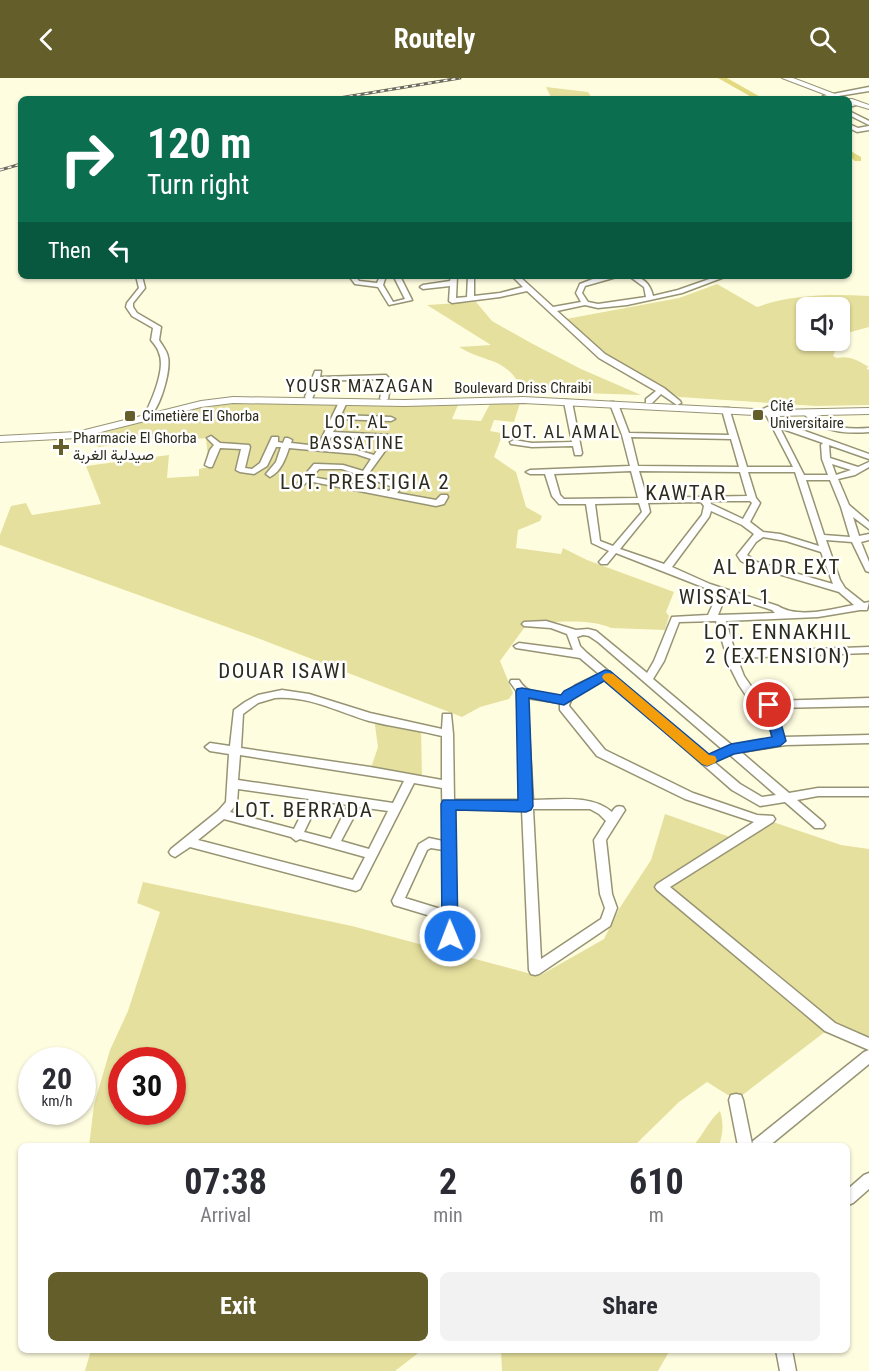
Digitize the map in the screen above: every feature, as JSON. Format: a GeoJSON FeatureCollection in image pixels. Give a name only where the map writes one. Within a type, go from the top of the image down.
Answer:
{"type":"FeatureCollection","features":[{"type":"Feature","properties":{"kind":"highway"},"geometry":{"type":"LineString","coordinates":[[778,78],[831,96]]}},
{"type":"Feature","properties":{"kind":"highway"},"geometry":{"type":"LineString","coordinates":[[786,78],[831,96]]}},
{"type":"Feature","properties":{"kind":"highway"},"geometry":{"type":"LineString","coordinates":[[852,105],[869,109]]}},
{"type":"Feature","properties":{"kind":"main road","name":"Boulevard Driss Chraibi"},"geometry":{"type":"LineString","coordinates":[[0,439],[77,435],[231,396],[434,401]]}},
{"type":"Feature","properties":{"kind":"main road","name":"Boulevard Driss Chraibi"},"geometry":{"type":"LineString","coordinates":[[0,433],[73,431],[149,414],[233,400],[434,401],[520,396],[649,401],[772,414],[869,409]]}},
{"type":"Feature","properties":{"kind":"main road","name":"Boulevard Driss Chraibi"},"geometry":{"type":"LineString","coordinates":[[452,400],[614,404],[772,414],[808,414],[869,409]]}},
{"type":"Feature","properties":{"kind":"street"},"geometry":{"type":"LineString","coordinates":[[831,96],[868,90]]}},
{"type":"Feature","properties":{"kind":"street"},"geometry":{"type":"LineString","coordinates":[[852,104],[869,96]]}},
{"type":"Feature","properties":{"kind":"street"},"geometry":{"type":"LineString","coordinates":[[852,107],[869,123]]}},
{"type":"Feature","properties":{"kind":"street"},"geometry":{"type":"LineString","coordinates":[[852,127],[858,130],[869,128]]}},
{"type":"Feature","properties":{"kind":"street"},"geometry":{"type":"LineString","coordinates":[[140,279],[142,288],[129,309],[133,314],[157,327],[155,340],[164,354],[165,362],[159,393],[149,414]]}},
{"type":"Feature","properties":{"kind":"street"},"geometry":{"type":"LineString","coordinates":[[354,279],[357,283],[382,280],[391,304],[409,300],[398,279]]}},
{"type":"Feature","properties":{"kind":"street"},"geometry":{"type":"LineString","coordinates":[[423,287],[454,279],[452,301],[470,300],[528,288]]}},
{"type":"Feature","properties":{"kind":"street"},"geometry":{"type":"LineString","coordinates":[[470,300],[471,279]]}},
{"type":"Feature","properties":{"kind":"street"},"geometry":{"type":"LineString","coordinates":[[518,279],[602,356],[661,390],[677,403]]}},
{"type":"Feature","properties":{"kind":"street"},"geometry":{"type":"LineString","coordinates":[[585,303],[579,293],[582,285],[598,279]]}},
{"type":"Feature","properties":{"kind":"street"},"geometry":{"type":"LineString","coordinates":[[636,279],[647,286],[650,298]]}},
{"type":"Feature","properties":{"kind":"street"},"geometry":{"type":"LineString","coordinates":[[551,310],[585,303],[612,306],[680,291],[705,279]]}},
{"type":"Feature","properties":{"kind":"street"},"geometry":{"type":"LineString","coordinates":[[309,397],[317,375],[383,377],[387,380],[384,399]]}},
{"type":"Feature","properties":{"kind":"street"},"geometry":{"type":"LineString","coordinates":[[649,401],[661,390]]}},
{"type":"Feature","properties":{"kind":"street"},"geometry":{"type":"LineString","coordinates":[[321,449],[343,402]]}},
{"type":"Feature","properties":{"kind":"street"},"geometry":{"type":"LineString","coordinates":[[514,442],[577,449],[568,402]]}},
{"type":"Feature","properties":{"kind":"street"},"geometry":{"type":"LineString","coordinates":[[604,562],[646,515],[644,499],[626,435],[614,404]]}},
{"type":"Feature","properties":{"kind":"street"},"geometry":{"type":"LineString","coordinates":[[726,410],[742,469],[756,507],[745,523]]}},
{"type":"Feature","properties":{"kind":"street"},"geometry":{"type":"LineString","coordinates":[[772,414],[869,457]]}},
{"type":"Feature","properties":{"kind":"street"},"geometry":{"type":"LineString","coordinates":[[772,414],[799,474],[835,580],[842,590],[867,608]]}},
{"type":"Feature","properties":{"kind":"street"},"geometry":{"type":"LineString","coordinates":[[808,414],[822,423],[869,438]]}},
{"type":"Feature","properties":{"kind":"street"},"geometry":{"type":"LineString","coordinates":[[336,417],[391,419]]}},
{"type":"Feature","properties":{"kind":"street"},"geometry":{"type":"LineString","coordinates":[[371,435],[381,418]]}},
{"type":"Feature","properties":{"kind":"street"},"geometry":{"type":"LineString","coordinates":[[852,432],[869,430]]}},
{"type":"Feature","properties":{"kind":"street"},"geometry":{"type":"LineString","coordinates":[[328,434],[391,437],[364,475]]}},
{"type":"Feature","properties":{"kind":"street"},"geometry":{"type":"LineString","coordinates":[[626,435],[734,437]]}},
{"type":"Feature","properties":{"kind":"street"},"geometry":{"type":"LineString","coordinates":[[211,438],[218,446]]}},
{"type":"Feature","properties":{"kind":"street"},"geometry":{"type":"LineString","coordinates":[[209,465],[213,450],[218,446],[246,447],[239,468],[242,471],[254,472],[264,464],[274,441],[357,452],[376,458]]}},
{"type":"Feature","properties":{"kind":"street"},"geometry":{"type":"LineString","coordinates":[[270,474],[280,463],[287,443]]}},
{"type":"Feature","properties":{"kind":"street"},"geometry":{"type":"LineString","coordinates":[[825,445],[824,451],[833,479],[845,506],[855,540],[869,568]]}},
{"type":"Feature","properties":{"kind":"street"},"geometry":{"type":"LineString","coordinates":[[828,460],[860,470]]}},
{"type":"Feature","properties":{"kind":"street"},"geometry":{"type":"LineString","coordinates":[[530,472],[635,468],[742,469],[833,479],[860,470],[869,464]]}},
{"type":"Feature","properties":{"kind":"street"},"geometry":{"type":"LineString","coordinates":[[390,494],[399,486],[343,467],[317,466],[304,481],[436,503],[443,501],[444,497]]}},
{"type":"Feature","properties":{"kind":"street"},"geometry":{"type":"LineString","coordinates":[[549,472],[559,501],[644,499],[706,503],[752,498]]}},
{"type":"Feature","properties":{"kind":"street"},"geometry":{"type":"LineString","coordinates":[[590,502],[596,543],[666,568],[723,592],[775,608],[786,615]]}},
{"type":"Feature","properties":{"kind":"street"},"geometry":{"type":"LineString","coordinates":[[706,503],[745,523],[761,535],[773,536],[823,550]]}},
{"type":"Feature","properties":{"kind":"street"},"geometry":{"type":"LineString","coordinates":[[666,568],[700,524],[706,503]]}},
{"type":"Feature","properties":{"kind":"street"},"geometry":{"type":"LineString","coordinates":[[845,506],[869,526]]}},
{"type":"Feature","properties":{"kind":"street"},"geometry":{"type":"LineString","coordinates":[[761,535],[754,539],[742,555],[744,559],[842,590]]}},
{"type":"Feature","properties":{"kind":"street"},"geometry":{"type":"LineString","coordinates":[[820,537],[855,540],[869,537]]}},
{"type":"Feature","properties":{"kind":"street"},"geometry":{"type":"LineString","coordinates":[[723,592],[716,617],[749,692],[769,705],[869,702]]}},
{"type":"Feature","properties":{"kind":"street"},"geometry":{"type":"LineString","coordinates":[[648,679],[659,661],[675,619],[818,614],[867,608]]}},
{"type":"Feature","properties":{"kind":"street"},"geometry":{"type":"LineString","coordinates":[[527,624],[552,625],[574,633],[588,631],[597,634],[819,825]]}},
{"type":"Feature","properties":{"kind":"street"},"geometry":{"type":"LineString","coordinates":[[574,633],[571,638],[583,655],[770,818]]}},
{"type":"Feature","properties":{"kind":"street"},"geometry":{"type":"LineString","coordinates":[[519,646],[583,655]]}},
{"type":"Feature","properties":{"kind":"street"},"geometry":{"type":"LineString","coordinates":[[732,655],[867,650]]}},
{"type":"Feature","properties":{"kind":"street"},"geometry":{"type":"LineString","coordinates":[[605,675],[568,694],[564,700],[564,707],[601,753],[689,796],[757,819],[770,818]]}},
{"type":"Feature","properties":{"kind":"street"},"geometry":{"type":"LineString","coordinates":[[448,804],[526,806],[591,805],[616,815],[600,840],[606,894],[611,909],[606,922],[535,970],[526,806],[522,692],[515,682]]}},
{"type":"Feature","properties":{"kind":"street"},"geometry":{"type":"LineString","coordinates":[[522,692],[564,700]]}},
{"type":"Feature","properties":{"kind":"street"},"geometry":{"type":"LineString","coordinates":[[175,852],[222,814],[231,802],[238,713],[245,705],[275,695],[289,694],[374,718],[448,734]]}},
{"type":"Feature","properties":{"kind":"street"},"geometry":{"type":"LineString","coordinates":[[769,705],[780,741]]}},
{"type":"Feature","properties":{"kind":"street"},"geometry":{"type":"LineString","coordinates":[[447,717],[450,936]]}},
{"type":"Feature","properties":{"kind":"street"},"geometry":{"type":"LineString","coordinates":[[707,761],[731,749],[780,741],[869,739]]}},
{"type":"Feature","properties":{"kind":"street"},"geometry":{"type":"LineString","coordinates":[[210,747],[448,785]]}},
{"type":"Feature","properties":{"kind":"street"},"geometry":{"type":"LineString","coordinates":[[189,842],[356,886],[411,778]]}},
{"type":"Feature","properties":{"kind":"street"},"geometry":{"type":"LineString","coordinates":[[234,784],[315,798],[396,808]]}},
{"type":"Feature","properties":{"kind":"street"},"geometry":{"type":"LineString","coordinates":[[745,794],[760,802],[818,792],[869,792]]}},
{"type":"Feature","properties":{"kind":"street"},"geometry":{"type":"LineString","coordinates":[[296,836],[315,798]]}},
{"type":"Feature","properties":{"kind":"street"},"geometry":{"type":"LineString","coordinates":[[333,845],[355,803]]}},
{"type":"Feature","properties":{"kind":"street"},"geometry":{"type":"LineString","coordinates":[[222,814],[371,855]]}},
{"type":"Feature","properties":{"kind":"street"},"geometry":{"type":"LineString","coordinates":[[770,818],[661,887],[830,1028],[869,1044]]}},
{"type":"Feature","properties":{"kind":"street"},"geometry":{"type":"LineString","coordinates":[[449,847],[429,843],[423,847],[399,901],[450,916]]}},
{"type":"Feature","properties":{"kind":"street"},"geometry":{"type":"LineString","coordinates":[[762,1143],[867,1062]]}},
{"type":"Feature","properties":{"kind":"street"},"geometry":{"type":"LineString","coordinates":[[736,1100],[744,1143]]}},
{"type":"Feature","properties":{"kind":"street"},"geometry":{"type":"LineString","coordinates":[[850,1196],[869,1180]]}},
{"type":"Feature","properties":{"kind":"street"},"geometry":{"type":"LineString","coordinates":[[785,1353],[788,1371]]}},
{"type":"Feature","properties":{"kind":"shaded area"},"geometry":{"type":"Polygon","coordinates":[[[546,87],[588,92],[591,96],[550,96],[546,87]]]}},
{"type":"Feature","properties":{"kind":"shaded area"},"geometry":{"type":"Polygon","coordinates":[[[717,284],[757,307],[796,298],[796,351],[835,351],[833,356],[837,358],[850,358],[869,367],[866,368],[869,370],[869,405],[816,406],[679,397],[617,363],[566,319],[679,298],[717,284]]]}},
{"type":"Feature","properties":{"kind":"shaded area"},"geometry":{"type":"Polygon","coordinates":[[[869,296],[869,327],[850,332],[850,297],[805,297],[869,296]]]}},
{"type":"Feature","properties":{"kind":"shaded area"},"geometry":{"type":"Polygon","coordinates":[[[476,302],[492,321],[531,343],[581,369],[641,395],[524,391],[510,371],[503,366],[459,347],[491,345],[427,305],[476,302]]]}},
{"type":"Feature","properties":{"kind":"shaded area"},"geometry":{"type":"Polygon","coordinates":[[[240,401],[458,405],[452,419],[481,421],[490,404],[520,403],[514,422],[494,420],[490,431],[501,433],[502,436],[494,457],[516,472],[526,507],[542,516],[540,521],[518,530],[516,548],[561,554],[563,548],[587,560],[674,592],[666,612],[669,616],[665,630],[611,628],[582,622],[527,624],[500,661],[513,693],[509,699],[480,707],[462,717],[260,639],[0,545],[0,535],[11,506],[26,503],[32,515],[101,504],[86,466],[169,455],[167,478],[199,476],[199,469],[209,467],[206,438],[178,441],[176,435],[99,447],[95,445],[95,435],[193,408],[240,401]]]}},
{"type":"Feature","properties":{"kind":"shaded area"},"geometry":{"type":"Polygon","coordinates":[[[374,718],[421,727],[422,779],[370,771],[378,747],[374,718]]]}},
{"type":"Feature","properties":{"kind":"shaded area"},"geometry":{"type":"Polygon","coordinates":[[[665,814],[730,837],[767,820],[841,845],[869,849],[869,1044],[830,1028],[736,1100],[707,1082],[679,1102],[637,1143],[89,1143],[92,1125],[96,1125],[96,1098],[108,1057],[108,1125],[186,1125],[186,1047],[111,1047],[128,1011],[160,912],[137,903],[143,882],[352,926],[539,976],[604,939],[619,909],[651,860],[665,814]]]}},
{"type":"Feature","properties":{"kind":"shaded area"},"geometry":{"type":"Polygon","coordinates":[[[720,1111],[722,1128],[720,1143],[695,1143],[700,1137],[720,1111]]]}},
{"type":"Feature","properties":{"kind":"shaded area"},"geometry":{"type":"Polygon","coordinates":[[[90,1353],[418,1353],[395,1371],[85,1371],[90,1353]]]}},
{"type":"Feature","properties":{"kind":"shaded area"},"geometry":{"type":"Polygon","coordinates":[[[501,1353],[668,1353],[658,1371],[502,1371],[501,1353]]]}},
{"type":"Feature","properties":{"kind":"waterway"},"geometry":{"type":"LineString","coordinates":[[722,78],[755,96]]}},
{"type":"Feature","properties":{"kind":"waterway"},"geometry":{"type":"LineString","coordinates":[[852,154],[858,159]]}},
{"type":"Feature","properties":{"kind":"railway"},"geometry":{"type":"LineString","coordinates":[[351,96],[460,78]]}},
{"type":"Feature","properties":{"kind":"railway"},"geometry":{"type":"LineString","coordinates":[[0,170],[18,165]]}},
{"type":"Feature","properties":{"kind":"slow traffic"},"geometry":{"type":"LineString","coordinates":[[608,677],[707,761],[710,760]]}},
{"type":"Feature","properties":{"kind":"place","name":"Cité Universitaire"},"geometry":{"type":"Point","coordinates":[758,415]}},
{"type":"Feature","properties":{"kind":"place","name":"Cimetière El Ghorba"},"geometry":{"type":"Point","coordinates":[130,416]}},
{"type":"Feature","properties":{"kind":"place","name":"Pharmacie El Ghorba صيدلية الغربة"},"geometry":{"type":"Point","coordinates":[61,447]}},
{"type":"Feature","properties":{"kind":"district","name":"YOUSR MAZAGAN"},"geometry":{"type":"Point","coordinates":[360,385]}},
{"type":"Feature","properties":{"kind":"district","name":"LOT. AL BASSATINE"},"geometry":{"type":"Point","coordinates":[357,431]}},
{"type":"Feature","properties":{"kind":"district","name":"LOT. AL AMAL"},"geometry":{"type":"Point","coordinates":[561,431]}},
{"type":"Feature","properties":{"kind":"district","name":"LOT. PRESTIGIA 2"},"geometry":{"type":"Point","coordinates":[365,482]}},
{"type":"Feature","properties":{"kind":"district","name":"KAWTAR"},"geometry":{"type":"Point","coordinates":[686,493]}},
{"type":"Feature","properties":{"kind":"district","name":"AL BADR EXT"},"geometry":{"type":"Point","coordinates":[777,567]}},
{"type":"Feature","properties":{"kind":"district","name":"WISSAL 1"},"geometry":{"type":"Point","coordinates":[725,597]}},
{"type":"Feature","properties":{"kind":"district","name":"LOT. ENNAKHIL 2 (EXTENSION)"},"geometry":{"type":"Point","coordinates":[778,644]}},
{"type":"Feature","properties":{"kind":"district","name":"DOUAR ISAWI"},"geometry":{"type":"Point","coordinates":[283,671]}},
{"type":"Feature","properties":{"kind":"district","name":"LOT. BERRADA"},"geometry":{"type":"Point","coordinates":[304,810]}},
{"type":"Feature","properties":{"kind":"route"},"geometry":{"type":"LineString","coordinates":[[450,936],[448,804],[526,806],[522,692],[564,700],[568,694],[605,675],[707,761],[731,749],[780,741],[769,705]]}}]}
